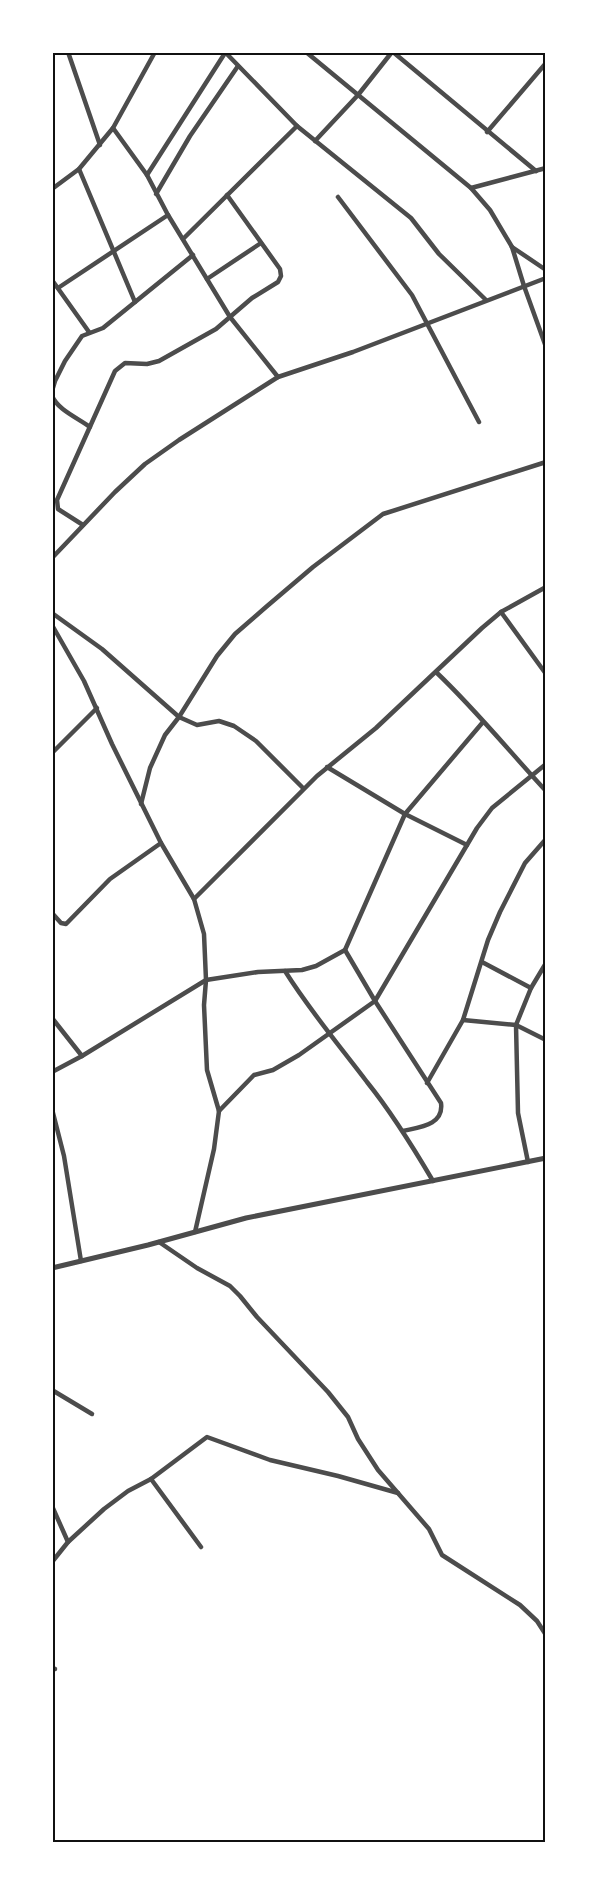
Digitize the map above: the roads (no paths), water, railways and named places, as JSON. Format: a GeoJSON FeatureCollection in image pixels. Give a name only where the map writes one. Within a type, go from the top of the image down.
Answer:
{"type":"FeatureCollection","features":[{"type":"Feature","properties":{"kind":"street"},"geometry":{"type":"LineString","coordinates":[[75,52],[69,55],[100,145]]}},
{"type":"Feature","properties":{"kind":"street"},"geometry":{"type":"LineString","coordinates":[[52,189],[79,169],[113,128],[155,52]]}},
{"type":"Feature","properties":{"kind":"street"},"geometry":{"type":"LineString","coordinates":[[306,52],[471,188],[490,210],[512,247],[546,347]]}},
{"type":"Feature","properties":{"kind":"street"},"geometry":{"type":"LineString","coordinates":[[315,141],[358,95],[392,52],[537,171]]}},
{"type":"Feature","properties":{"kind":"street"},"geometry":{"type":"LineString","coordinates":[[147,175],[225,53],[297,126],[411,218],[439,254],[486,300]]}},
{"type":"Feature","properties":{"kind":"street"},"geometry":{"type":"LineString","coordinates":[[487,132],[546,63]]}},
{"type":"Feature","properties":{"kind":"street"},"geometry":{"type":"LineString","coordinates":[[156,194],[190,136],[238,66]]}},
{"type":"Feature","properties":{"kind":"street"},"geometry":{"type":"LineString","coordinates":[[183,239],[297,126]]}},
{"type":"Feature","properties":{"kind":"street"},"geometry":{"type":"LineString","coordinates":[[113,128],[147,175],[168,215],[230,317],[278,377]]}},
{"type":"Feature","properties":{"kind":"street"},"geometry":{"type":"LineString","coordinates":[[471,188],[546,168]]}},
{"type":"Feature","properties":{"kind":"street"},"geometry":{"type":"LineString","coordinates":[[79,169],[135,302]]}},
{"type":"Feature","properties":{"kind":"street"},"geometry":{"type":"LineString","coordinates":[[83,525],[58,509],[57,500],[115,371],[125,363],[159,362],[230,317],[252,298],[278,282],[281,276],[280,269],[227,195]]}},
{"type":"Feature","properties":{"kind":"street"},"geometry":{"type":"LineString","coordinates":[[338,197],[412,295],[479,422]]}},
{"type":"Feature","properties":{"kind":"street"},"geometry":{"type":"LineString","coordinates":[[58,288],[168,215]]}},
{"type":"Feature","properties":{"kind":"street"},"geometry":{"type":"LineString","coordinates":[[207,279],[261,243]]}},
{"type":"Feature","properties":{"kind":"street"},"geometry":{"type":"LineString","coordinates":[[512,247],[546,270]]}},
{"type":"Feature","properties":{"kind":"street"},"geometry":{"type":"LineString","coordinates":[[52,392],[65,361],[82,336],[103,328],[193,255]]}},
{"type":"Feature","properties":{"kind":"street"},"geometry":{"type":"LineString","coordinates":[[52,558],[145,464],[278,377],[353,352],[546,278]]}},
{"type":"Feature","properties":{"kind":"street"},"geometry":{"type":"LineString","coordinates":[[52,280],[89,332]]}},
{"type":"Feature","properties":{"kind":"street"},"geometry":{"type":"LineString","coordinates":[[52,396],[63,408],[90,427]]}},
{"type":"Feature","properties":{"kind":"street"},"geometry":{"type":"LineString","coordinates":[[141,804],[156,752],[218,656],[235,634],[314,567],[392,509],[546,462]]}},
{"type":"Feature","properties":{"kind":"street"},"geometry":{"type":"LineString","coordinates":[[194,899],[303,788],[376,728],[482,628],[501,612],[546,587]]}},
{"type":"Feature","properties":{"kind":"street"},"geometry":{"type":"LineString","coordinates":[[501,612],[546,674]]}},
{"type":"Feature","properties":{"kind":"street"},"geometry":{"type":"LineString","coordinates":[[52,613],[102,649],[179,717],[197,725],[219,721],[234,726],[256,741],[303,788]]}},
{"type":"Feature","properties":{"kind":"street"},"geometry":{"type":"LineString","coordinates":[[52,625],[72,658],[161,843],[194,899],[204,934],[207,1070],[219,1111],[214,1149],[195,1232]]}},
{"type":"Feature","properties":{"kind":"street"},"geometry":{"type":"LineString","coordinates":[[436,672],[473,708],[546,791]]}},
{"type":"Feature","properties":{"kind":"street"},"geometry":{"type":"LineString","coordinates":[[52,753],[97,708]]}},
{"type":"Feature","properties":{"kind":"street"},"geometry":{"type":"LineString","coordinates":[[52,1071],[82,1056],[206,980],[258,972],[302,970],[316,966],[345,950],[405,814],[483,722]]}},
{"type":"Feature","properties":{"kind":"street"},"geometry":{"type":"LineString","coordinates":[[219,1111],[254,1075],[273,1070],[299,1056],[375,1001],[467,844],[492,808],[546,764]]}},
{"type":"Feature","properties":{"kind":"street"},"geometry":{"type":"LineString","coordinates":[[327,767],[405,814],[467,844]]}},
{"type":"Feature","properties":{"kind":"street"},"geometry":{"type":"LineString","coordinates":[[427,1083],[463,1020],[490,934],[508,894],[525,863],[546,839]]}},
{"type":"Feature","properties":{"kind":"street"},"geometry":{"type":"LineString","coordinates":[[52,913],[61,923],[66,924],[110,879],[161,843]]}},
{"type":"Feature","properties":{"kind":"street"},"geometry":{"type":"LineString","coordinates":[[345,950],[441,1103],[441,1113],[438,1119],[430,1124],[403,1131]]}},
{"type":"Feature","properties":{"kind":"street"},"geometry":{"type":"LineString","coordinates":[[482,962],[531,987]]}},
{"type":"Feature","properties":{"kind":"street"},"geometry":{"type":"LineString","coordinates":[[528,1162],[518,1113],[516,1025],[531,987],[546,963]]}},
{"type":"Feature","properties":{"kind":"street"},"geometry":{"type":"LineString","coordinates":[[285,971],[302,999],[403,1131],[433,1181]]}},
{"type":"Feature","properties":{"kind":"street"},"geometry":{"type":"LineString","coordinates":[[52,1018],[82,1056]]}},
{"type":"Feature","properties":{"kind":"street"},"geometry":{"type":"LineString","coordinates":[[463,1020],[516,1025],[546,1040]]}},
{"type":"Feature","properties":{"kind":"street"},"geometry":{"type":"LineString","coordinates":[[52,1109],[64,1156],[81,1261]]}},
{"type":"Feature","properties":{"kind":"street"},"geometry":{"type":"LineString","coordinates":[[52,1268],[246,1218],[546,1158]]}},
{"type":"Feature","properties":{"kind":"street"},"geometry":{"type":"LineString","coordinates":[[159,1242],[197,1268],[230,1286],[240,1296],[348,1417],[368,1455],[429,1530],[445,1558],[520,1605],[537,1621],[546,1635]]}},
{"type":"Feature","properties":{"kind":"street"},"geometry":{"type":"LineString","coordinates":[[52,1390],[92,1414]]}},
{"type":"Feature","properties":{"kind":"street"},"geometry":{"type":"LineString","coordinates":[[52,1562],[68,1542],[104,1509],[128,1491],[151,1479],[207,1437],[270,1460],[398,1493]]}},
{"type":"Feature","properties":{"kind":"street"},"geometry":{"type":"LineString","coordinates":[[151,1479],[201,1547]]}},
{"type":"Feature","properties":{"kind":"street"},"geometry":{"type":"LineString","coordinates":[[52,1506],[68,1542]]}}]}
